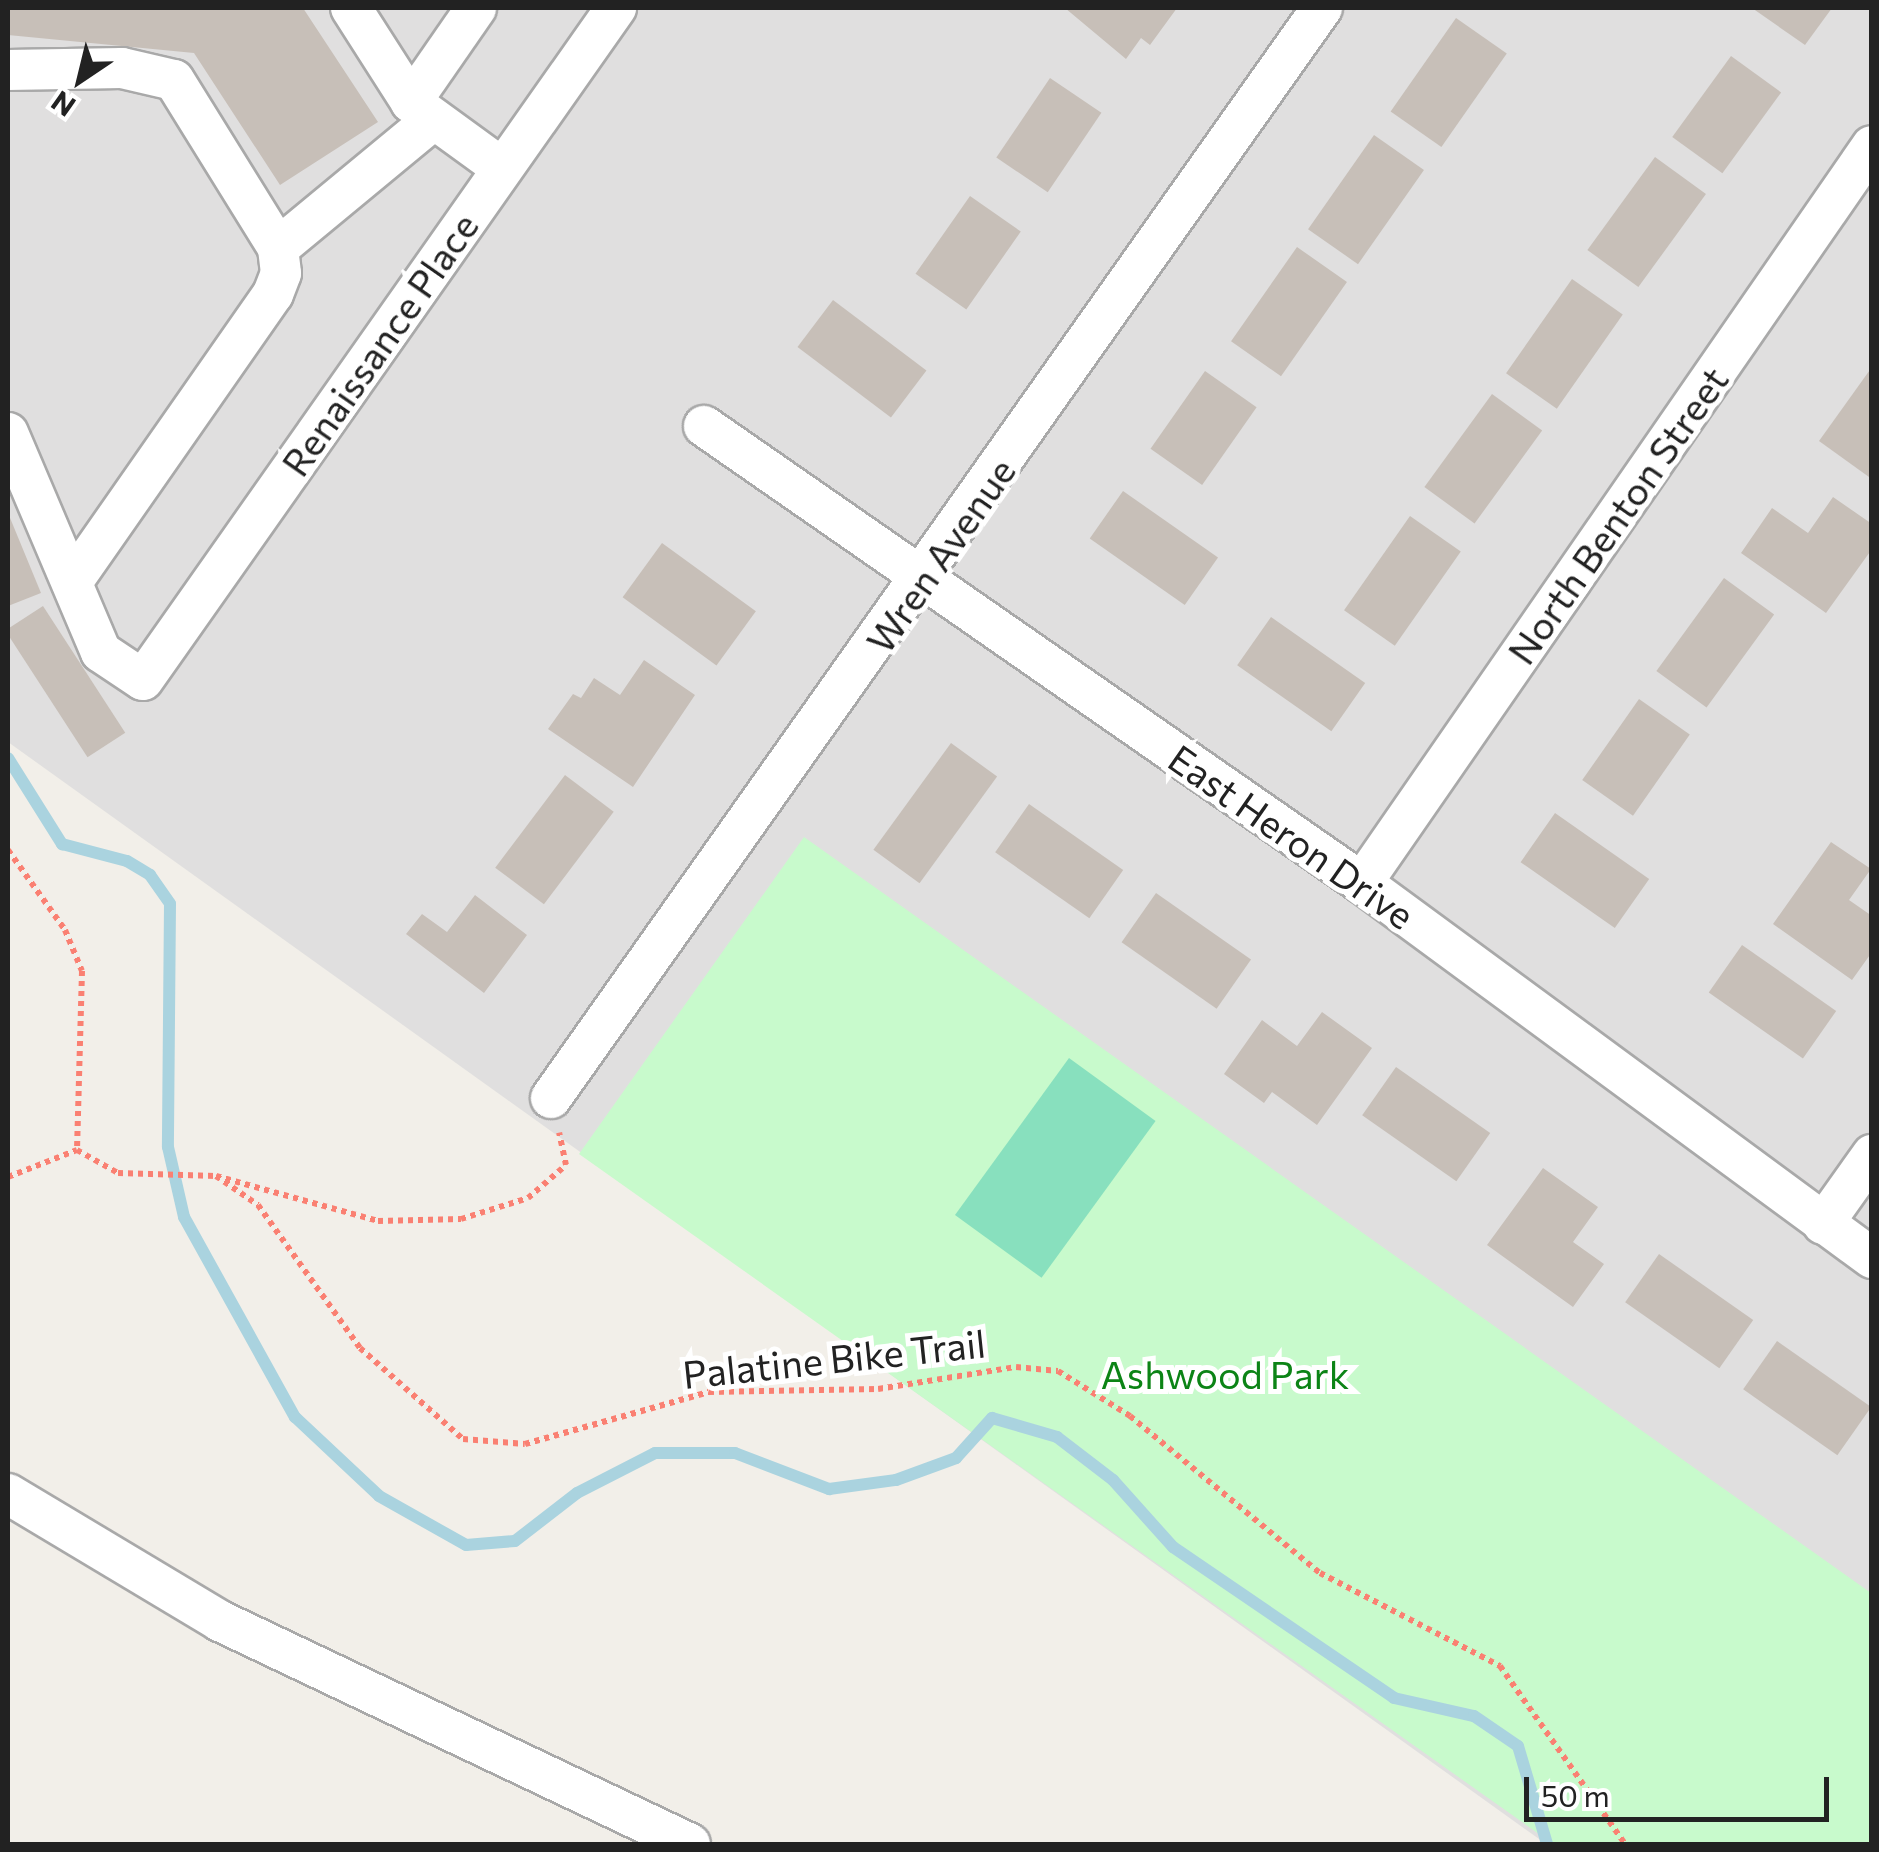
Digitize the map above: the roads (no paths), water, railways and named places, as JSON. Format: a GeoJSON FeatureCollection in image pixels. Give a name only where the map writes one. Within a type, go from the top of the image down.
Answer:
{"type":"FeatureCollection","features":[{"type":"Feature","properties":{"kind":"street"},"geometry":{"type":"LineString","coordinates":[[350,8],[414,101],[502,168]]}},
{"type":"Feature","properties":{"kind":"street"},"geometry":{"type":"LineString","coordinates":[[278,248],[414,101],[476,8]]}},
{"type":"Feature","properties":{"kind":"street","name":"Renaissance Place"},"geometry":{"type":"LineString","coordinates":[[72,582],[101,652],[142,680],[616,8]]}},
{"type":"Feature","properties":{"kind":"street","name":"Wren Avenue"},"geometry":{"type":"LineString","coordinates":[[550,1098],[924,580],[1322,8]]}},
{"type":"Feature","properties":{"kind":"street"},"geometry":{"type":"LineString","coordinates":[[8,70],[122,68],[174,80],[278,248],[282,272],[273,294],[72,582]]}},
{"type":"Feature","properties":{"kind":"street","name":"North Benton Street"},"geometry":{"type":"LineString","coordinates":[[1362,883],[1872,146]]}},
{"type":"Feature","properties":{"kind":"street","name":"East Heron Drive"},"geometry":{"type":"LineString","coordinates":[[704,426],[1362,883],[1872,1258]]}},
{"type":"Feature","properties":{"kind":"street"},"geometry":{"type":"LineString","coordinates":[[8,433],[72,582]]}},
{"type":"Feature","properties":{"kind":"street"},"geometry":{"type":"LineString","coordinates":[[1823,1224],[1872,1155]]}},
{"type":"Feature","properties":{"kind":"street"},"geometry":{"type":"LineString","coordinates":[[8,1494],[220,1621],[690,1844]]}},
{"type":"Feature","properties":{"kind":"waterway"},"geometry":{"type":"LineString","coordinates":[[8,758],[62,844],[127,861],[150,875],[170,904],[168,1147],[184,1217],[295,1417],[379,1496],[466,1545],[515,1541],[577,1493],[655,1453],[735,1453],[829,1489],[896,1480],[956,1458],[992,1418],[1057,1437],[1113,1480],[1173,1547],[1394,1698],[1474,1716],[1518,1746],[1547,1844]]}},
{"type":"Feature","properties":{"kind":"park label","name":"Ashwood Park"},"geometry":{"type":"Point","coordinates":[1225,1374]}}]}
